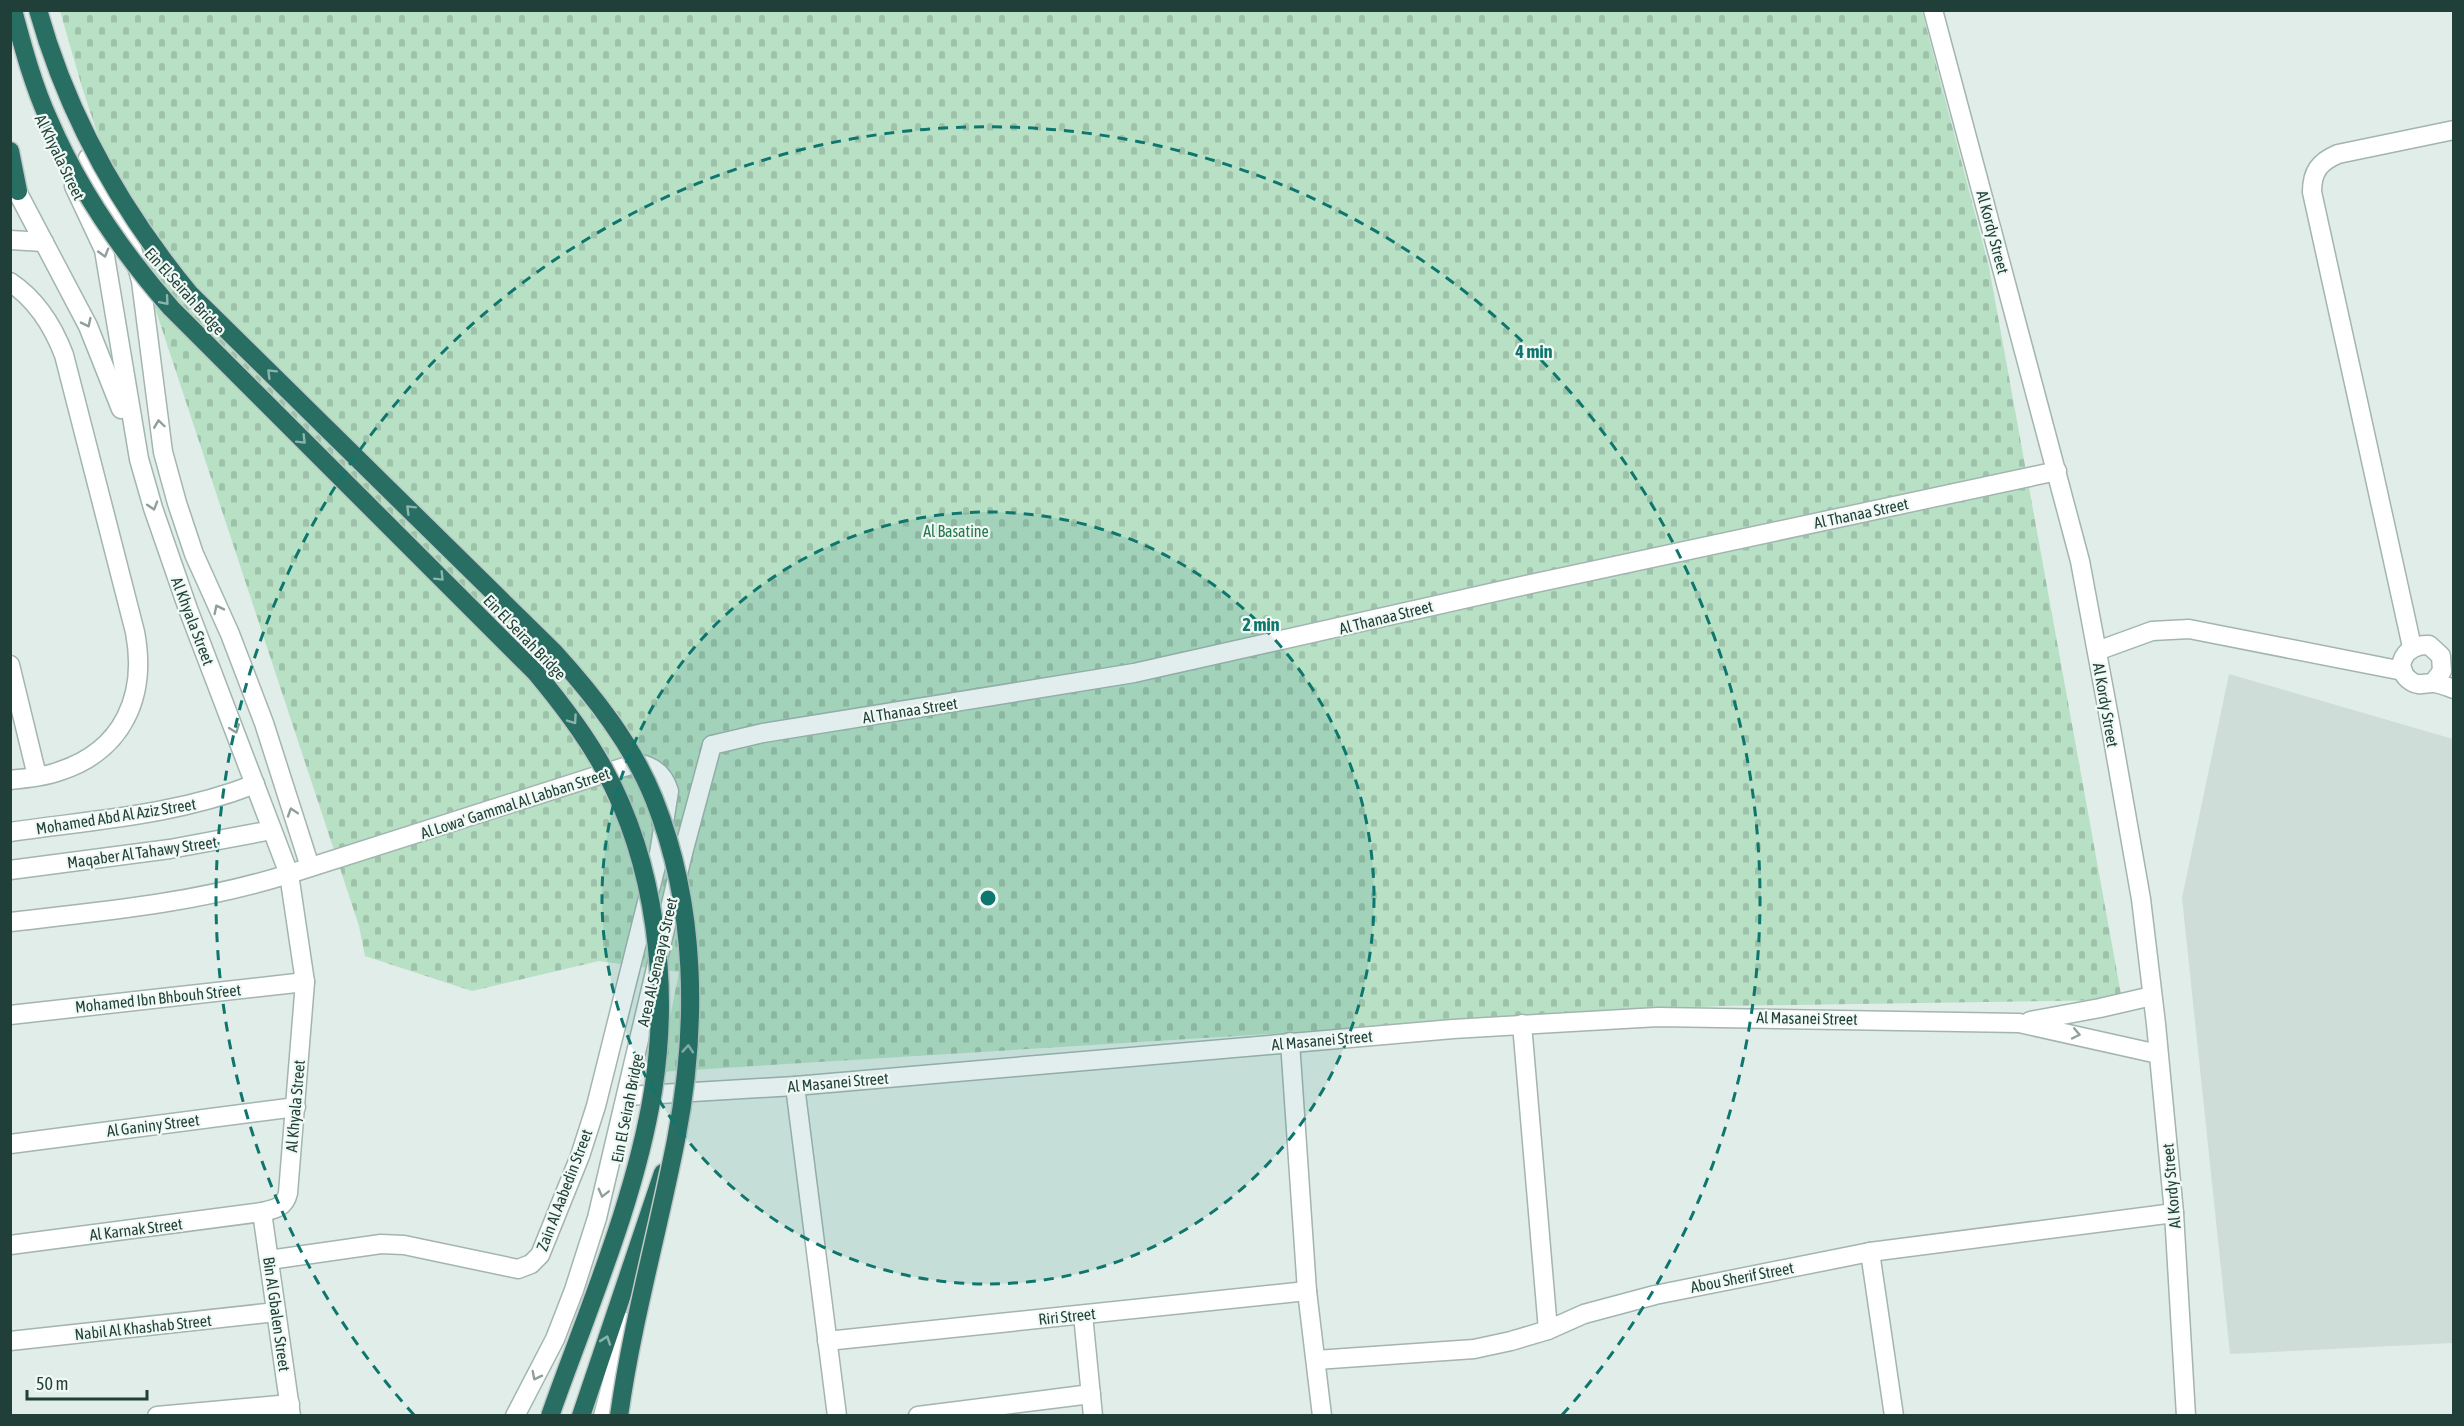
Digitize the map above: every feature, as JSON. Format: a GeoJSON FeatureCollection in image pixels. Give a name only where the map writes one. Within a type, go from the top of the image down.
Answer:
{"type":"FeatureCollection","features":[{"type":"Feature","properties":{"kind":"highway","name":"Ein El Seirah Bridge"},"geometry":{"type":"LineString","coordinates":[[13,10],[40,98],[67,160],[95,209],[141,274],[171,308],[536,673],[585,736],[605,771],[624,812],[646,887],[659,969],[660,1010],[653,1092],[623,1211],[550,1416]]}},
{"type":"Feature","properties":{"kind":"highway","name":"Ein El Seirah Bridge"},"geometry":{"type":"LineString","coordinates":[[38,10],[71,108],[90,148],[112,186],[162,259],[190,294],[555,652],[597,703],[633,759],[653,798],[668,839],[679,882],[686,925],[690,1012],[688,1054],[676,1140],[625,1375],[619,1416]]}},
{"type":"Feature","properties":{"kind":"highway"},"geometry":{"type":"LineString","coordinates":[[10,151],[13,191]]}},
{"type":"Feature","properties":{"kind":"highway"},"geometry":{"type":"LineString","coordinates":[[581,1416],[648,1215],[676,1140]]}},
{"type":"Feature","properties":{"kind":"street","name":"Al Khyala Street"},"geometry":{"type":"LineString","coordinates":[[32,10],[60,97],[131,245],[141,281],[163,452],[194,554],[230,634],[248,681],[310,867]]}},
{"type":"Feature","properties":{"kind":"street","name":"Al Kordy Street"},"geometry":{"type":"LineString","coordinates":[[1933,10],[2057,471],[2080,561],[2097,651],[2141,899],[2175,1212],[2186,1416]]}},
{"type":"Feature","properties":{"kind":"street","name":"Al Khyala Street"},"geometry":{"type":"LineString","coordinates":[[10,25],[36,106],[104,250],[139,459],[169,557],[289,874],[305,982],[296,1107],[286,1200],[275,1210],[262,1212]]}},
{"type":"Feature","properties":{"kind":"street"},"geometry":{"type":"LineString","coordinates":[[2412,647],[2314,201],[2312,179],[2317,168],[2326,159],[2338,154],[2454,130]]}},
{"type":"Feature","properties":{"kind":"street"},"geometry":{"type":"LineString","coordinates":[[13,191],[44,242],[99,350],[139,459]]}},
{"type":"Feature","properties":{"kind":"street"},"geometry":{"type":"LineString","coordinates":[[10,240],[44,242]]}},
{"type":"Feature","properties":{"kind":"street"},"geometry":{"type":"LineString","coordinates":[[10,282],[31,299],[45,316],[64,355],[139,654],[139,676],[135,698],[114,736],[98,752],[59,772],[10,780]]}},
{"type":"Feature","properties":{"kind":"street","name":"Al Thanaa Street"},"geometry":{"type":"LineString","coordinates":[[712,744],[763,733],[1134,673],[1531,584],[2057,471]]}},
{"type":"Feature","properties":{"kind":"street"},"geometry":{"type":"LineString","coordinates":[[2097,651],[2152,631],[2189,629],[2403,670]]}},
{"type":"Feature","properties":{"kind":"street"},"geometry":{"type":"LineString","coordinates":[[204,649],[209,652],[222,651],[230,641],[230,634]]}},
{"type":"Feature","properties":{"kind":"street"},"geometry":{"type":"LineString","coordinates":[[2433,683],[2442,671],[2447,655],[2428,645],[2412,647],[2402,662],[2407,678],[2415,684],[2433,683],[2454,688]]}},
{"type":"Feature","properties":{"kind":"street"},"geometry":{"type":"LineString","coordinates":[[10,665],[37,776]]}},
{"type":"Feature","properties":{"kind":"street"},"geometry":{"type":"LineString","coordinates":[[221,694],[224,688],[235,681],[248,681]]}},
{"type":"Feature","properties":{"kind":"street","name":"Area Al Senaaya Street"},"geometry":{"type":"LineString","coordinates":[[515,1416],[555,1339],[574,1290],[597,1218],[683,853],[712,744]]}},
{"type":"Feature","properties":{"kind":"street","name":"Al Lowa' Gammal Al Labban Street"},"geometry":{"type":"LineString","coordinates":[[10,922],[166,904],[229,892],[637,764],[658,771],[669,791],[659,854]]}},
{"type":"Feature","properties":{"kind":"street","name":"Mohamed Abd Al Aziz Street"},"geometry":{"type":"LineString","coordinates":[[10,832],[172,810],[255,784]]}},
{"type":"Feature","properties":{"kind":"street","name":"Maqaber Al Tahawy Street"},"geometry":{"type":"LineString","coordinates":[[10,870],[170,849],[272,830]]}},
{"type":"Feature","properties":{"kind":"street"},"geometry":{"type":"LineString","coordinates":[[659,854],[683,853]]}},
{"type":"Feature","properties":{"kind":"street","name":"Zain Al Aabedin Street"},"geometry":{"type":"LineString","coordinates":[[269,1260],[381,1244],[404,1245],[518,1269],[531,1264],[540,1255],[562,1206],[596,1106],[659,854]]}},
{"type":"Feature","properties":{"kind":"street","name":"Mohamed Ibn Bhbouh Street"},"geometry":{"type":"LineString","coordinates":[[10,1015],[305,982]]}},
{"type":"Feature","properties":{"kind":"street","name":"Al Masanei Street"},"geometry":{"type":"LineString","coordinates":[[627,1096],[795,1086],[1522,1024],[1658,1017],[2019,1023],[2152,996]]}},
{"type":"Feature","properties":{"kind":"street","name":"Al Masanei Street"},"geometry":{"type":"LineString","coordinates":[[2019,1023],[2158,1054]]}},
{"type":"Feature","properties":{"kind":"street"},"geometry":{"type":"LineString","coordinates":[[1522,1024],[1548,1330]]}},
{"type":"Feature","properties":{"kind":"street"},"geometry":{"type":"LineString","coordinates":[[1290,1042],[1307,1291],[1322,1416]]}},
{"type":"Feature","properties":{"kind":"street"},"geometry":{"type":"LineString","coordinates":[[795,1086],[837,1416]]}},
{"type":"Feature","properties":{"kind":"street"},"geometry":{"type":"LineString","coordinates":[[603,1416],[690,1091]]}},
{"type":"Feature","properties":{"kind":"street","name":"Al Ganiny Street"},"geometry":{"type":"LineString","coordinates":[[10,1144],[296,1107]]}},
{"type":"Feature","properties":{"kind":"street","name":"Bin Al Gbalen Street"},"geometry":{"type":"LineString","coordinates":[[262,1212],[290,1410]]}},
{"type":"Feature","properties":{"kind":"street","name":"Al Karnak Street"},"geometry":{"type":"LineString","coordinates":[[10,1245],[262,1212]]}},
{"type":"Feature","properties":{"kind":"street","name":"Abou Sherif Street"},"geometry":{"type":"LineString","coordinates":[[1316,1360],[1474,1349],[1548,1330],[1584,1314],[1655,1295],[1870,1252],[2175,1212]]}},
{"type":"Feature","properties":{"kind":"street"},"geometry":{"type":"LineString","coordinates":[[1870,1252],[1894,1416]]}},
{"type":"Feature","properties":{"kind":"street","name":"Riri Street"},"geometry":{"type":"LineString","coordinates":[[827,1341],[1307,1291]]}},
{"type":"Feature","properties":{"kind":"street","name":"Nabil Al Khashab Street"},"geometry":{"type":"LineString","coordinates":[[10,1341],[276,1312]]}},
{"type":"Feature","properties":{"kind":"street"},"geometry":{"type":"LineString","coordinates":[[1083,1315],[1093,1416]]}},
{"type":"Feature","properties":{"kind":"street"},"geometry":{"type":"LineString","coordinates":[[918,1416],[1091,1394]]}},
{"type":"Feature","properties":{"kind":"street"},"geometry":{"type":"LineString","coordinates":[[156,1416],[290,1410]]}},
{"type":"Feature","properties":{"kind":"shaded area"},"geometry":{"type":"Polygon","coordinates":[[[2229,674],[2453,739],[2453,1343],[2230,1354],[2182,898],[2229,674]]]}},
{"type":"Feature","properties":{"kind":"green space","name":"Al Basatine"},"geometry":{"type":"Polygon","coordinates":[[[60,11],[1922,11],[1989,267],[2122,1000],[1720,1006],[659,1072],[679,972],[599,961],[472,991],[365,956],[359,926],[82,87],[60,11]]]}}]}
